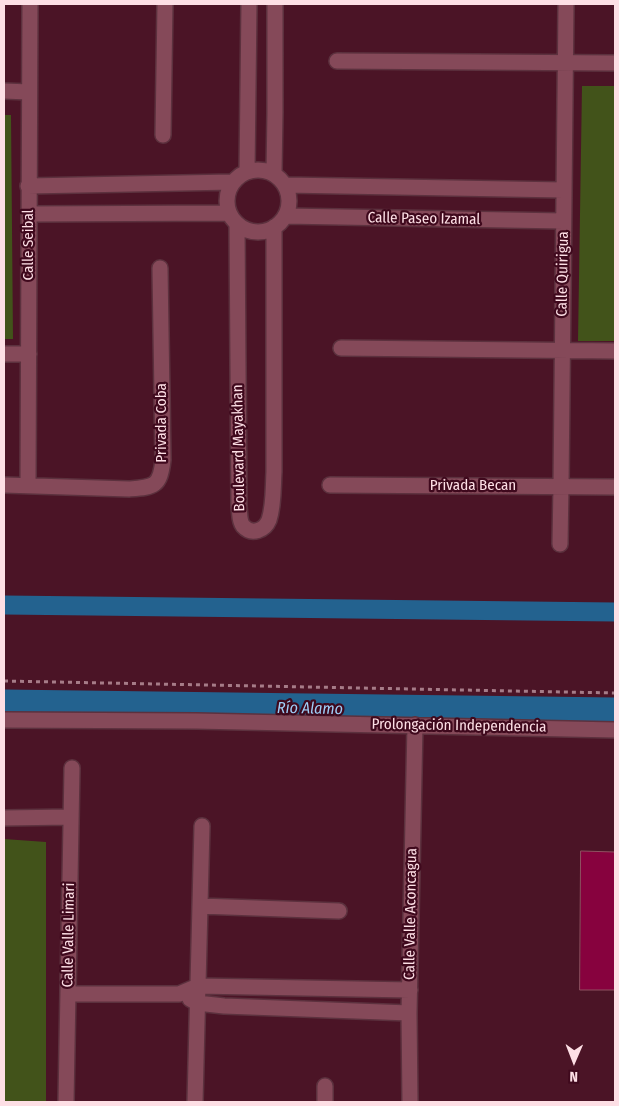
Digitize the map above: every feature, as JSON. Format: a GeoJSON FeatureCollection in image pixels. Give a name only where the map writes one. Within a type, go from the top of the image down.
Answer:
{"type":"FeatureCollection","features":[{"type":"Feature","properties":{"kind":"street","name":"Calle Seibal"},"geometry":{"type":"LineString","coordinates":[[28,486],[30,4]]}},
{"type":"Feature","properties":{"kind":"street"},"geometry":{"type":"LineString","coordinates":[[163,135],[165,4]]}},
{"type":"Feature","properties":{"kind":"street"},"geometry":{"type":"LineString","coordinates":[[247,172],[249,4]]}},
{"type":"Feature","properties":{"kind":"street"},"geometry":{"type":"LineString","coordinates":[[274,173],[275,4]]}},
{"type":"Feature","properties":{"kind":"street","name":"Calle Quirigua"},"geometry":{"type":"LineString","coordinates":[[560,544],[566,4]]}},
{"type":"Feature","properties":{"kind":"street"},"geometry":{"type":"LineString","coordinates":[[337,61],[615,63]]}},
{"type":"Feature","properties":{"kind":"street"},"geometry":{"type":"LineString","coordinates":[[4,91],[29,92]]}},
{"type":"Feature","properties":{"kind":"street"},"geometry":{"type":"LineString","coordinates":[[261,170],[274,173],[286,185],[288,196],[288,206],[280,222],[263,231],[245,230],[232,219],[226,197],[228,189],[232,182],[241,174],[261,170]]}},
{"type":"Feature","properties":{"kind":"street"},"geometry":{"type":"LineString","coordinates":[[28,186],[232,182]]}},
{"type":"Feature","properties":{"kind":"street","name":"Calle Paseo Izamal"},"geometry":{"type":"LineString","coordinates":[[286,185],[563,190]]}},
{"type":"Feature","properties":{"kind":"street"},"geometry":{"type":"LineString","coordinates":[[29,214],[232,219]]}},
{"type":"Feature","properties":{"kind":"street","name":"Boulevard Mayakhan"},"geometry":{"type":"LineString","coordinates":[[232,219],[239,507],[242,524],[245,528],[253,531],[265,526],[269,519],[272,498],[280,222]]}},
{"type":"Feature","properties":{"kind":"street","name":"Calle Paseo Izamal"},"geometry":{"type":"LineString","coordinates":[[280,222],[563,221]]}},
{"type":"Feature","properties":{"kind":"street","name":"Privada Coba"},"geometry":{"type":"LineString","coordinates":[[4,485],[129,489],[146,488],[157,483],[161,474],[162,460],[160,268]]}},
{"type":"Feature","properties":{"kind":"street"},"geometry":{"type":"LineString","coordinates":[[341,348],[615,351]]}},
{"type":"Feature","properties":{"kind":"street"},"geometry":{"type":"LineString","coordinates":[[4,354],[29,354]]}},
{"type":"Feature","properties":{"kind":"street","name":"Privada Becan"},"geometry":{"type":"LineString","coordinates":[[330,485],[615,487]]}},
{"type":"Feature","properties":{"kind":"street","name":"Prolongación Independencia"},"geometry":{"type":"LineString","coordinates":[[4,720],[196,720],[615,730]]}},
{"type":"Feature","properties":{"kind":"street","name":"Calle Valle Aconcagua"},"geometry":{"type":"LineString","coordinates":[[410,1102],[409,1013],[415,725]]}},
{"type":"Feature","properties":{"kind":"street","name":"Calle Valle Limari"},"geometry":{"type":"LineString","coordinates":[[66,1102],[72,768]]}},
{"type":"Feature","properties":{"kind":"street"},"geometry":{"type":"LineString","coordinates":[[4,818],[70,817]]}},
{"type":"Feature","properties":{"kind":"street"},"geometry":{"type":"LineString","coordinates":[[195,1102],[202,826]]}},
{"type":"Feature","properties":{"kind":"street"},"geometry":{"type":"LineString","coordinates":[[200,906],[339,911]]}},
{"type":"Feature","properties":{"kind":"street"},"geometry":{"type":"LineString","coordinates":[[68,994],[179,994],[198,986],[410,990]]}},
{"type":"Feature","properties":{"kind":"street"},"geometry":{"type":"LineString","coordinates":[[179,994],[197,1003],[224,1006],[409,1013]]}},
{"type":"Feature","properties":{"kind":"street"},"geometry":{"type":"LineString","coordinates":[[325,1086],[325,1102]]}},
{"type":"Feature","properties":{"kind":"path"},"geometry":{"type":"LineString","coordinates":[[4,681],[615,693]]}},
{"type":"Feature","properties":{"kind":"green space"},"geometry":{"type":"Polygon","coordinates":[[[582,86],[615,86],[615,341],[578,341],[582,86]]]}},
{"type":"Feature","properties":{"kind":"green space"},"geometry":{"type":"Polygon","coordinates":[[[4,115],[11,115],[13,339],[4,339],[4,115]]]}},
{"type":"Feature","properties":{"kind":"green space"},"geometry":{"type":"Polygon","coordinates":[[[4,839],[46,842],[46,1102],[4,1102],[4,839]]]}},
{"type":"Feature","properties":{"kind":"building"},"geometry":{"type":"Polygon","coordinates":[[[581,851],[615,852],[615,990],[580,990],[581,851]]]}},
{"type":"Feature","properties":{"kind":"waterway"},"geometry":{"type":"LineString","coordinates":[[4,605],[615,612]]}},
{"type":"Feature","properties":{"kind":"waterway","name":"Río Alamo"},"geometry":{"type":"LineString","coordinates":[[4,705],[615,713]]}}]}
